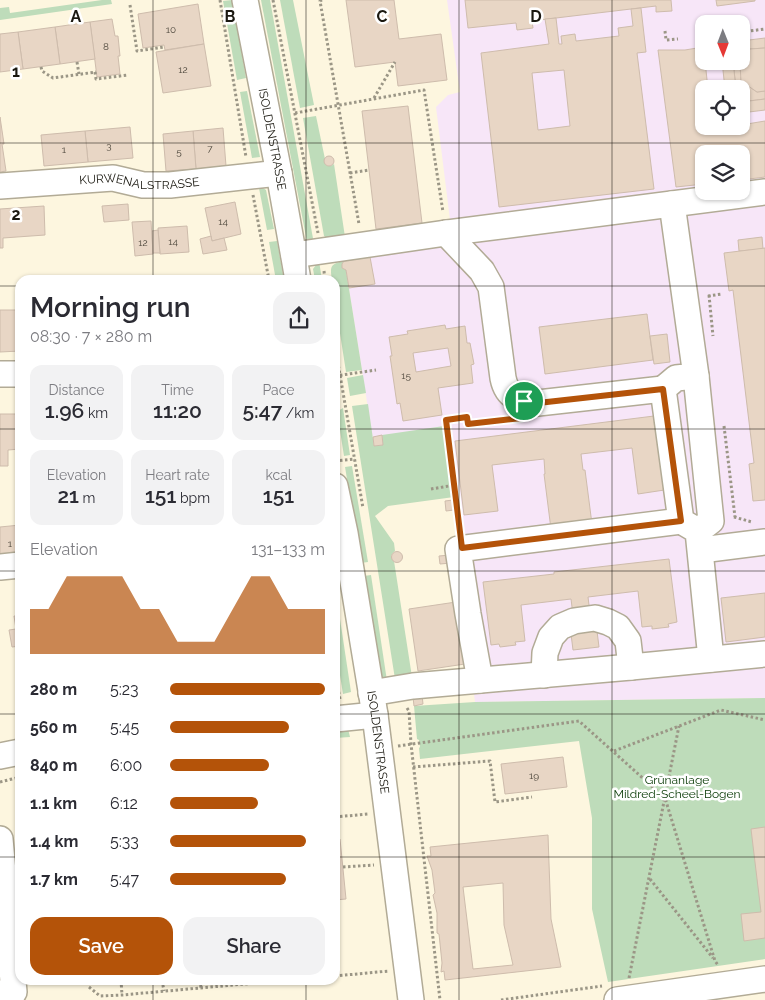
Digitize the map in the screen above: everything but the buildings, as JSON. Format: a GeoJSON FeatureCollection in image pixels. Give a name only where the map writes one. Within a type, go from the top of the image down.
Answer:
{"type":"FeatureCollection","features":[{"type":"Feature","properties":{"kind":"street","name":"ISOLDENSTRASSE"},"geometry":{"type":"LineString","coordinates":[[245,0],[297,275]]}},
{"type":"Feature","properties":{"kind":"street","name":"KURWENALSTRASSE"},"geometry":{"type":"LineString","coordinates":[[0,186],[113,178],[143,184],[170,185],[279,174]]}},
{"type":"Feature","properties":{"kind":"street"},"geometry":{"type":"LineString","coordinates":[[294,255],[446,233],[765,192]]}},
{"type":"Feature","properties":{"kind":"street"},"geometry":{"type":"LineString","coordinates":[[672,204],[696,376],[698,531],[711,659]]}},
{"type":"Feature","properties":{"kind":"street"},"geometry":{"type":"LineString","coordinates":[[446,233],[482,272],[491,287],[505,387],[512,396],[524,401],[538,403],[663,389],[676,378],[696,376]]}},
{"type":"Feature","properties":{"kind":"street"},"geometry":{"type":"LineString","coordinates":[[0,374],[15,374]]}},
{"type":"Feature","properties":{"kind":"street"},"geometry":{"type":"LineString","coordinates":[[663,389],[698,531]]}},
{"type":"Feature","properties":{"kind":"street"},"geometry":{"type":"LineString","coordinates":[[480,680],[458,549],[698,531],[761,533]]}},
{"type":"Feature","properties":{"kind":"street","name":"ISOLDENSTRASSE"},"geometry":{"type":"LineString","coordinates":[[340,533],[380,748],[411,1000]]}},
{"type":"Feature","properties":{"kind":"street"},"geometry":{"type":"LineString","coordinates":[[0,567],[15,566]]}},
{"type":"Feature","properties":{"kind":"street"},"geometry":{"type":"LineString","coordinates":[[544,675],[545,653],[551,637],[560,626],[574,621],[595,618],[618,627],[628,641],[631,667]]}},
{"type":"Feature","properties":{"kind":"street"},"geometry":{"type":"LineString","coordinates":[[340,717],[413,686],[765,654]]}},
{"type":"Feature","properties":{"kind":"street"},"geometry":{"type":"LineString","coordinates":[[0,756],[15,753]]}},
{"type":"Feature","properties":{"kind":"street"},"geometry":{"type":"LineString","coordinates":[[0,839],[14,992],[0,993]]}},
{"type":"Feature","properties":{"kind":"street"},"geometry":{"type":"LineString","coordinates":[[621,999],[765,979]]}},
{"type":"Feature","properties":{"kind":"path"},"geometry":{"type":"LineString","coordinates":[[220,0],[249,176],[268,275]]}},
{"type":"Feature","properties":{"kind":"path"},"geometry":{"type":"LineString","coordinates":[[273,0],[324,275]]}},
{"type":"Feature","properties":{"kind":"path"},"geometry":{"type":"LineString","coordinates":[[322,0],[320,1],[363,245]]}},
{"type":"Feature","properties":{"kind":"path"},"geometry":{"type":"LineString","coordinates":[[130,5],[137,51],[164,48]]}},
{"type":"Feature","properties":{"kind":"path"},"geometry":{"type":"LineString","coordinates":[[750,31],[765,29]]}},
{"type":"Feature","properties":{"kind":"path"},"geometry":{"type":"LineString","coordinates":[[665,31],[666,40],[678,39]]}},
{"type":"Feature","properties":{"kind":"path"},"geometry":{"type":"LineString","coordinates":[[77,62],[79,74]]}},
{"type":"Feature","properties":{"kind":"path"},"geometry":{"type":"LineString","coordinates":[[374,99],[395,62]]}},
{"type":"Feature","properties":{"kind":"path"},"geometry":{"type":"LineString","coordinates":[[41,67],[42,71],[53,78],[95,72],[96,79],[128,75]]}},
{"type":"Feature","properties":{"kind":"path"},"geometry":{"type":"LineString","coordinates":[[295,113],[424,90],[446,233]]}},
{"type":"Feature","properties":{"kind":"path"},"geometry":{"type":"LineString","coordinates":[[350,172],[369,170]]}},
{"type":"Feature","properties":{"kind":"path"},"geometry":{"type":"LineString","coordinates":[[340,375],[376,370]]}},
{"type":"Feature","properties":{"kind":"path"},"geometry":{"type":"LineString","coordinates":[[462,548],[446,420],[467,417],[468,424],[521,418],[524,401]]}},
{"type":"Feature","properties":{"kind":"path"},"geometry":{"type":"LineString","coordinates":[[340,460],[355,459]]}},
{"type":"Feature","properties":{"kind":"path"},"geometry":{"type":"LineString","coordinates":[[431,489],[455,485]]}},
{"type":"Feature","properties":{"kind":"path"},"geometry":{"type":"LineString","coordinates":[[698,531],[735,517],[761,533]]}},
{"type":"Feature","properties":{"kind":"path"},"geometry":{"type":"LineString","coordinates":[[614,751],[721,710],[765,720]]}},
{"type":"Feature","properties":{"kind":"path"},"geometry":{"type":"LineString","coordinates":[[380,748],[579,720],[665,798],[715,961]]}},
{"type":"Feature","properties":{"kind":"path"},"geometry":{"type":"LineString","coordinates":[[621,999],[649,878],[679,726]]}},
{"type":"Feature","properties":{"kind":"path"},"geometry":{"type":"LineString","coordinates":[[414,767],[490,761],[495,802],[532,797]]}},
{"type":"Feature","properties":{"kind":"path"},"geometry":{"type":"LineString","coordinates":[[0,782],[15,779]]}},
{"type":"Feature","properties":{"kind":"path"},"geometry":{"type":"LineString","coordinates":[[340,817],[388,812]]}},
{"type":"Feature","properties":{"kind":"path"},"geometry":{"type":"LineString","coordinates":[[343,867],[394,864]]}},
{"type":"Feature","properties":{"kind":"path"},"geometry":{"type":"LineString","coordinates":[[649,878],[731,984]]}},
{"type":"Feature","properties":{"kind":"path"},"geometry":{"type":"LineString","coordinates":[[340,976],[407,969]]}},
{"type":"Feature","properties":{"kind":"path"},"geometry":{"type":"LineString","coordinates":[[121,985],[122,995]]}},
{"type":"Feature","properties":{"kind":"path"},"geometry":{"type":"LineString","coordinates":[[163,985],[164,991]]}},
{"type":"Feature","properties":{"kind":"path"},"geometry":{"type":"LineString","coordinates":[[89,987],[100,996],[235,985]]}},
{"type":"Feature","properties":{"kind":"shaded area"},"geometry":{"type":"Polygon","coordinates":[[[447,0],[765,0],[765,698],[475,702],[460,585],[459,538],[454,498],[378,445],[374,446],[346,270],[342,268],[344,261],[453,244],[436,107],[448,95],[460,92],[447,0]]]}},
{"type":"Feature","properties":{"kind":"green space"},"geometry":{"type":"Polygon","coordinates":[[[111,0],[112,4],[0,20],[0,8],[9,7],[10,13],[111,0]]]}},
{"type":"Feature","properties":{"kind":"green space"},"geometry":{"type":"Polygon","coordinates":[[[232,0],[246,78],[237,80],[223,1],[232,0]]]}},
{"type":"Feature","properties":{"kind":"green space"},"geometry":{"type":"Polygon","coordinates":[[[261,0],[270,0],[314,244],[307,242],[261,0]]]}},
{"type":"Feature","properties":{"kind":"green space"},"geometry":{"type":"Polygon","coordinates":[[[280,0],[293,0],[314,105],[300,108],[280,0]]]}},
{"type":"Feature","properties":{"kind":"green space"},"geometry":{"type":"Polygon","coordinates":[[[247,91],[260,157],[252,158],[240,92],[247,91]]]}},
{"type":"Feature","properties":{"kind":"green space"},"geometry":{"type":"Polygon","coordinates":[[[316,116],[325,163],[327,166],[334,164],[345,237],[327,238],[324,236],[303,118],[316,116]]]}},
{"type":"Feature","properties":{"kind":"green space"},"geometry":{"type":"Polygon","coordinates":[[[259,188],[266,190],[274,229],[267,230],[259,188]]]}},
{"type":"Feature","properties":{"kind":"green space"},"geometry":{"type":"Polygon","coordinates":[[[277,241],[283,275],[275,275],[269,242],[277,241]]]}},
{"type":"Feature","properties":{"kind":"green space"},"geometry":{"type":"Polygon","coordinates":[[[319,261],[321,275],[314,275],[313,269],[319,261]]]}},
{"type":"Feature","properties":{"kind":"green space"},"geometry":{"type":"Polygon","coordinates":[[[344,261],[342,268],[346,270],[362,370],[346,372],[340,333],[340,275],[331,275],[331,272],[332,266],[344,261]]]}},
{"type":"Feature","properties":{"kind":"green space"},"geometry":{"type":"Polygon","coordinates":[[[363,375],[366,393],[350,396],[347,378],[363,375]]]}},
{"type":"Feature","properties":{"kind":"green space"},"geometry":{"type":"Polygon","coordinates":[[[368,404],[374,446],[383,445],[382,435],[444,426],[454,497],[388,506],[375,516],[394,543],[395,551],[391,556],[394,561],[412,677],[395,679],[352,406],[368,404]]]}},
{"type":"Feature","properties":{"kind":"green space"},"geometry":{"type":"Polygon","coordinates":[[[343,408],[350,455],[344,456],[340,430],[340,410],[343,408]]]}},
{"type":"Feature","properties":{"kind":"green space"},"geometry":{"type":"Polygon","coordinates":[[[352,466],[368,562],[361,563],[345,467],[352,466]]]}},
{"type":"Feature","properties":{"kind":"green space"},"geometry":{"type":"Polygon","coordinates":[[[371,575],[387,681],[380,682],[364,576],[371,575]]]}},
{"type":"Feature","properties":{"kind":"green space"},"geometry":{"type":"Polygon","coordinates":[[[340,619],[351,692],[343,694],[340,675],[340,619]]]}},
{"type":"Feature","properties":{"kind":"green space","name":"Grünanlage Mildred-Scheel-Bogen"},"geometry":{"type":"Polygon","coordinates":[[[765,698],[765,959],[608,982],[592,909],[592,818],[579,741],[420,759],[414,706],[475,702],[765,698]]]}},
{"type":"Feature","properties":{"kind":"green space"},"geometry":{"type":"Polygon","coordinates":[[[340,728],[348,729],[350,737],[340,738],[340,728]]]}},
{"type":"Feature","properties":{"kind":"route"},"geometry":{"type":"LineString","coordinates":[[663,389],[681,521],[462,548],[446,420],[467,417],[468,424],[521,418],[524,401],[538,403],[663,389]]}}]}
